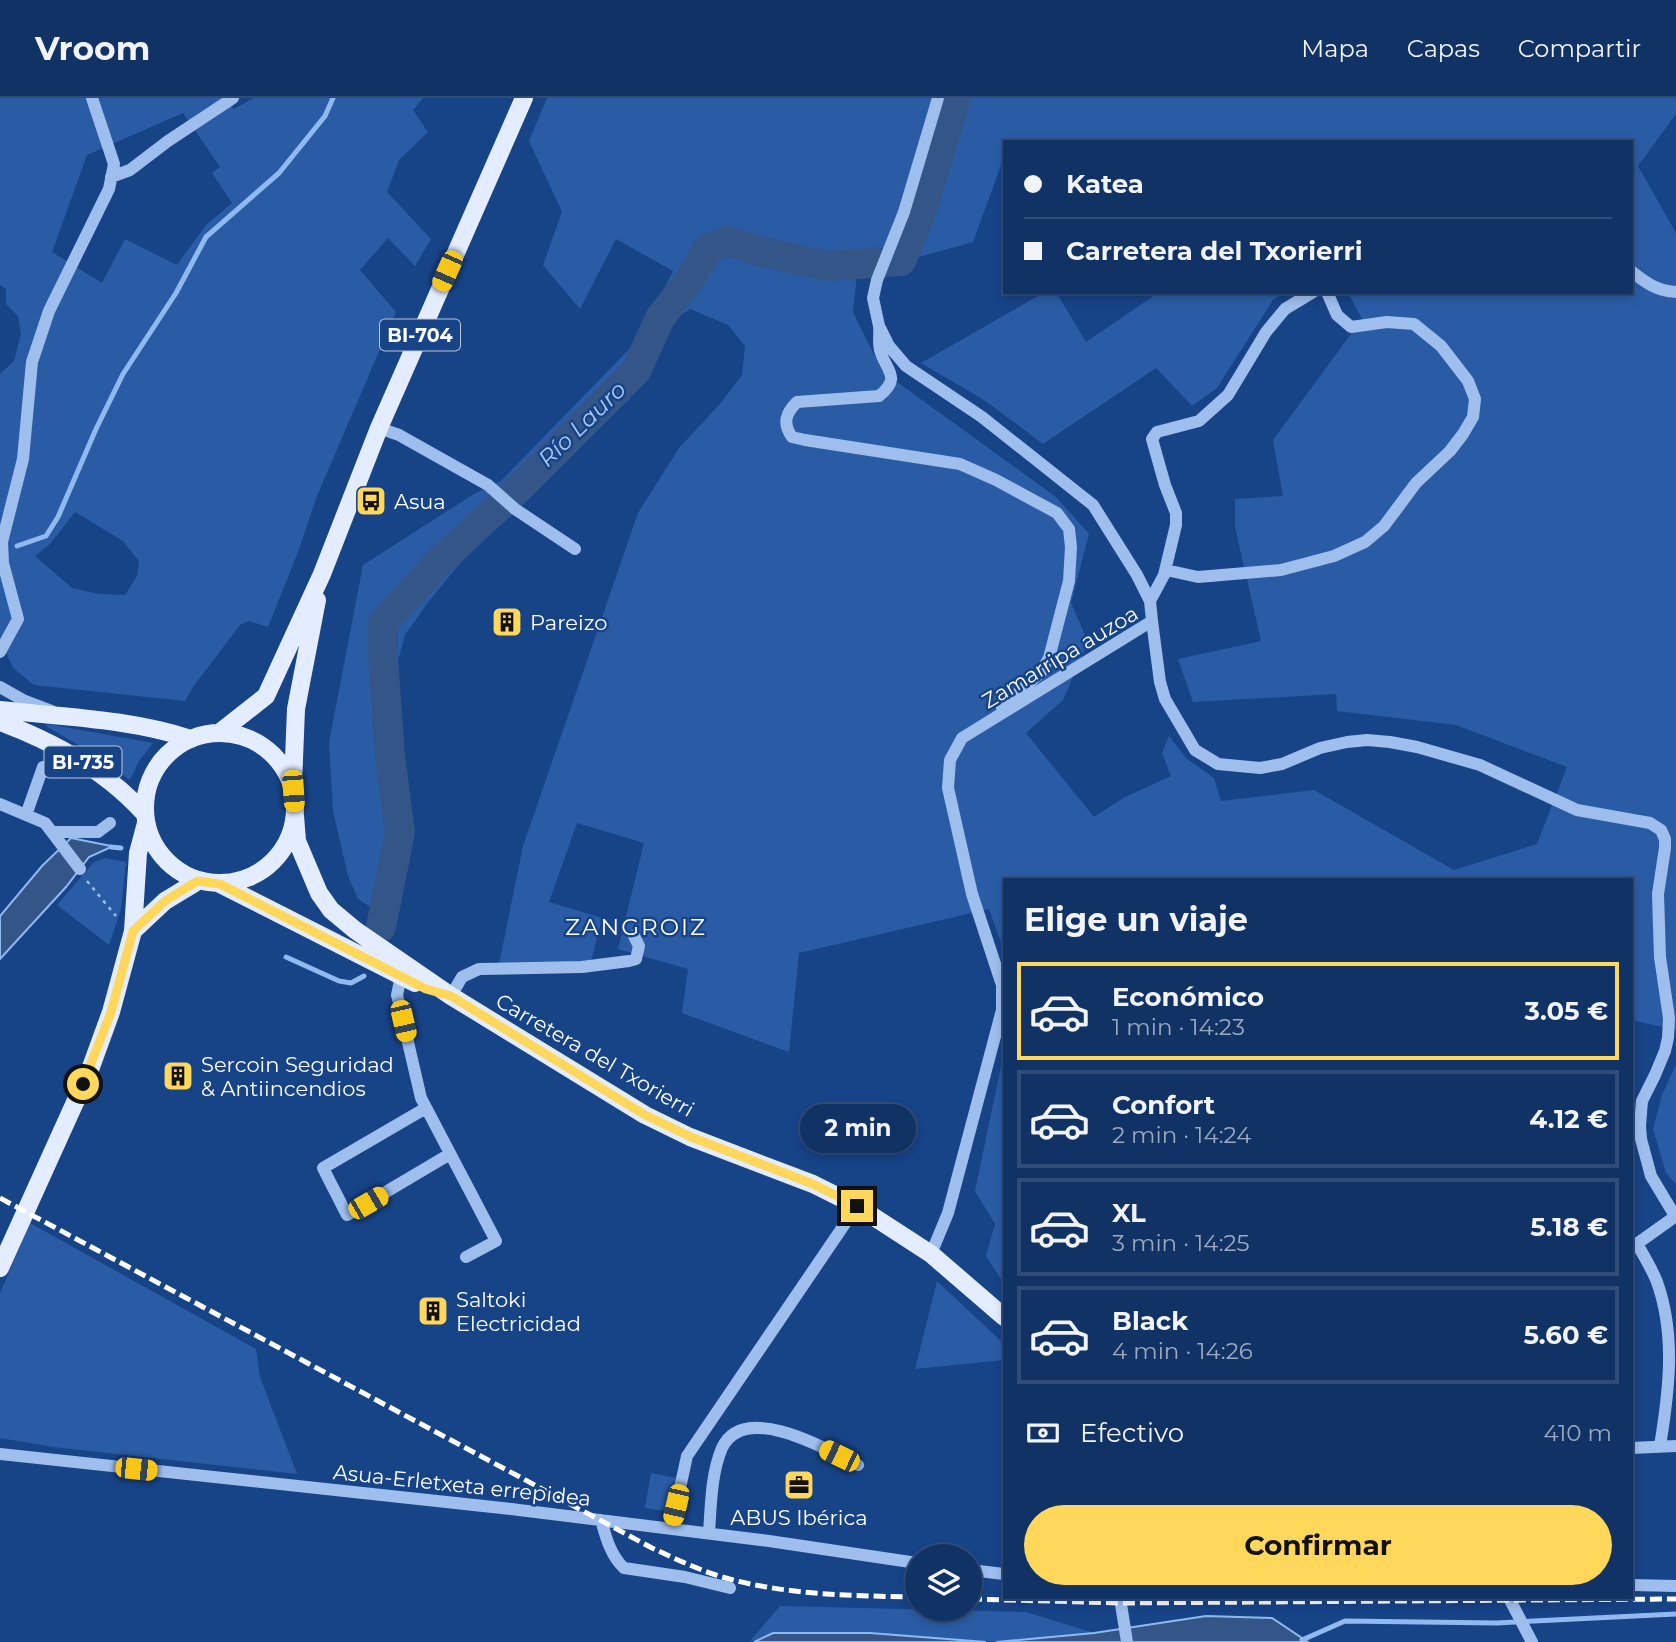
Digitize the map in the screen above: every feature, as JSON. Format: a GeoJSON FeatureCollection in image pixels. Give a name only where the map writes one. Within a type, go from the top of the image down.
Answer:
{"type":"FeatureCollection","features":[{"type":"Feature","properties":{"kind":"main road","name":"BI-704"},"geometry":{"type":"LineString","coordinates":[[219,733],[266,696],[322,574],[379,428],[524,98]]}},
{"type":"Feature","properties":{"kind":"main road","name":"BI-704"},"geometry":{"type":"LineString","coordinates":[[293,791],[296,709],[322,574]]}},
{"type":"Feature","properties":{"kind":"main road","name":"BI-735"},"geometry":{"type":"LineString","coordinates":[[0,710],[66,716],[169,732],[191,739]]}},
{"type":"Feature","properties":{"kind":"main road","name":"BI-735"},"geometry":{"type":"LineString","coordinates":[[4,722],[53,744],[83,762],[129,796],[145,818]]}},
{"type":"Feature","properties":{"kind":"main road","name":"BI-735"},"geometry":{"type":"LineString","coordinates":[[295,817],[289,838],[278,856],[262,871],[242,880],[220,884],[198,881],[180,872],[164,859],[152,843],[145,818],[147,790],[156,768],[171,751],[191,739],[219,733],[258,743],[286,772],[293,791],[297,841],[319,892],[331,910],[355,930],[451,996]]}},
{"type":"Feature","properties":{"kind":"main road"},"geometry":{"type":"LineString","coordinates":[[0,1268],[91,1067],[111,1012],[133,931],[138,853],[145,818]]}},
{"type":"Feature","properties":{"kind":"main road"},"geometry":{"type":"LineString","coordinates":[[133,931],[165,901],[198,881]]}},
{"type":"Feature","properties":{"kind":"main road","name":"BI-735"},"geometry":{"type":"LineString","coordinates":[[220,884],[426,989],[451,996]]}},
{"type":"Feature","properties":{"kind":"main road","name":"Carretera del Txorierri"},"geometry":{"type":"LineString","coordinates":[[451,996],[645,1115],[691,1137],[813,1184],[857,1206],[930,1254],[1003,1316]]}},
{"type":"Feature","properties":{"kind":"street"},"geometry":{"type":"LineString","coordinates":[[0,653],[18,619],[3,563],[2,542],[23,459],[32,362],[49,311],[109,190],[114,164],[92,98]]}},
{"type":"Feature","properties":{"kind":"street"},"geometry":{"type":"LineString","coordinates":[[111,177],[130,170],[233,98]]}},
{"type":"Feature","properties":{"kind":"street"},"geometry":{"type":"LineString","coordinates":[[938,98],[904,212],[889,246],[873,298],[879,326],[880,349],[891,374],[888,389],[879,396],[797,402],[786,418],[787,430],[792,437],[960,464],[996,480],[1056,513],[1069,529],[1069,580],[1049,658],[1041,672],[986,723]]}},
{"type":"Feature","properties":{"kind":"street"},"geometry":{"type":"LineString","coordinates":[[1633,272],[1651,286],[1676,292]]}},
{"type":"Feature","properties":{"kind":"street","name":"Zamarripa auzoa"},"geometry":{"type":"LineString","coordinates":[[1150,601],[1166,570],[1176,525],[1176,513],[1152,439],[1157,432],[1199,421],[1228,395],[1266,332],[1285,309],[1310,294]]}},
{"type":"Feature","properties":{"kind":"street"},"geometry":{"type":"LineString","coordinates":[[1166,570],[1198,577],[1281,570],[1334,555],[1364,542],[1384,527],[1416,483],[1450,451],[1473,417],[1475,399],[1468,381],[1458,365],[1427,333],[1414,324],[1399,321],[1351,327],[1337,315],[1328,294]]}},
{"type":"Feature","properties":{"kind":"street"},"geometry":{"type":"LineString","coordinates":[[879,326],[889,346],[906,366],[982,416],[1093,505],[1150,601],[1152,621]]}},
{"type":"Feature","properties":{"kind":"street"},"geometry":{"type":"LineString","coordinates":[[379,428],[399,435],[488,485],[515,509],[575,549]]}},
{"type":"Feature","properties":{"kind":"street","name":"Zamarripa auzoa"},"geometry":{"type":"LineString","coordinates":[[930,1254],[948,1213],[1002,1010],[1002,985],[972,894],[948,788],[950,760],[962,738],[1152,621],[1160,682],[1165,698],[1195,750],[1218,764],[1260,768],[1282,764],[1320,748],[1348,742],[1390,742],[1480,765],[1577,810],[1650,823],[1661,830],[1665,848],[1658,894],[1660,957],[1669,1018],[1668,1038],[1656,1075],[1642,1101],[1640,1126],[1643,1150],[1651,1176],[1675,1216]]}},
{"type":"Feature","properties":{"kind":"street"},"geometry":{"type":"LineString","coordinates":[[0,687],[23,700],[66,716]]}},
{"type":"Feature","properties":{"kind":"street"},"geometry":{"type":"LineString","coordinates":[[26,816],[43,767]]}},
{"type":"Feature","properties":{"kind":"street"},"geometry":{"type":"LineString","coordinates":[[0,804],[45,824],[80,869]]}},
{"type":"Feature","properties":{"kind":"street"},"geometry":{"type":"LineString","coordinates":[[52,832],[98,832],[110,824]]}},
{"type":"Feature","properties":{"kind":"street"},"geometry":{"type":"LineString","coordinates":[[451,996],[462,978],[479,970],[582,967],[636,959],[639,946],[634,936]]}},
{"type":"Feature","properties":{"kind":"street"},"geometry":{"type":"LineString","coordinates":[[401,976],[397,995],[421,1098],[496,1241],[466,1257]]}},
{"type":"Feature","properties":{"kind":"street"},"geometry":{"type":"LineString","coordinates":[[426,1108],[323,1168],[347,1215],[450,1154]]}},
{"type":"Feature","properties":{"kind":"street"},"geometry":{"type":"LineString","coordinates":[[671,1529],[687,1456],[857,1206]]}},
{"type":"Feature","properties":{"kind":"street"},"geometry":{"type":"LineString","coordinates":[[1660,1447],[1670,1380],[1671,1335],[1658,1283],[1634,1246],[1675,1216]]}},
{"type":"Feature","properties":{"kind":"street"},"geometry":{"type":"LineString","coordinates":[[709,1533],[717,1462],[724,1445],[740,1430],[754,1427],[803,1438],[858,1465]]}},
{"type":"Feature","properties":{"kind":"street"},"geometry":{"type":"LineString","coordinates":[[1633,1448],[1676,1446]]}},
{"type":"Feature","properties":{"kind":"street","name":"Asua-Erletxeta errepidea"},"geometry":{"type":"LineString","coordinates":[[1,1454],[601,1520],[905,1561]]}},
{"type":"Feature","properties":{"kind":"street"},"geometry":{"type":"LineString","coordinates":[[601,1520],[608,1544],[617,1562],[624,1568],[685,1577],[730,1588]]}},
{"type":"Feature","properties":{"kind":"street"},"geometry":{"type":"LineString","coordinates":[[982,1571],[1003,1574]]}},
{"type":"Feature","properties":{"kind":"street"},"geometry":{"type":"LineString","coordinates":[[1633,1585],[1676,1586]]}},
{"type":"Feature","properties":{"kind":"street"},"geometry":{"type":"LineString","coordinates":[[1121,1599],[1127,1642]]}},
{"type":"Feature","properties":{"kind":"street"},"geometry":{"type":"LineString","coordinates":[[1512,1602],[1529,1636]]}},
{"type":"Feature","properties":{"kind":"path"},"geometry":{"type":"LineString","coordinates":[[80,869],[116,916]]}},
{"type":"Feature","properties":{"kind":"shaded area"},"geometry":{"type":"Polygon","coordinates":[[[0,98],[221,98],[234,109],[254,98],[423,98],[413,110],[428,132],[399,160],[387,192],[431,239],[415,266],[388,238],[360,270],[396,312],[317,496],[268,627],[249,621],[240,625],[185,701],[34,685],[13,668],[0,639],[0,374],[14,361],[21,334],[18,316],[6,304],[6,289],[0,285],[0,98]],[[183,113],[87,155],[52,252],[102,283],[125,239],[177,265],[206,225],[232,203],[212,173],[220,167],[183,113]],[[75,512],[50,544],[35,556],[72,588],[99,594],[125,595],[137,576],[139,561],[123,541],[75,512]]]}},
{"type":"Feature","properties":{"kind":"shaded area"},"geometry":{"type":"Polygon","coordinates":[[[547,98],[1676,98],[1676,114],[1638,166],[1676,233],[1676,1030],[1633,1020],[1633,878],[1003,878],[1003,948],[989,909],[799,953],[789,1052],[682,1013],[688,969],[618,949],[644,843],[577,823],[549,902],[602,918],[591,962],[499,964],[523,846],[638,513],[679,448],[719,405],[742,375],[745,346],[728,325],[690,309],[663,327],[629,401],[619,397],[489,528],[429,601],[405,635],[397,664],[409,841],[391,926],[383,915],[358,899],[348,876],[333,811],[329,742],[363,565],[474,494],[501,481],[639,339],[673,271],[616,239],[580,309],[543,265],[562,212],[529,141],[547,98]],[[1003,140],[1003,160],[973,242],[857,274],[853,312],[882,371],[1056,497],[1089,534],[1071,603],[1088,642],[1063,700],[1026,733],[1094,817],[1123,798],[1171,776],[1162,753],[1169,736],[1186,758],[1214,778],[1221,801],[1314,790],[1454,870],[1537,844],[1567,767],[1456,725],[1337,711],[1336,694],[1193,702],[1178,659],[1261,641],[1235,527],[1235,499],[1283,496],[1273,440],[1362,319],[1349,294],[1633,294],[1633,140],[1003,140]]]}},
{"type":"Feature","properties":{"kind":"shaded area"},"geometry":{"type":"Polygon","coordinates":[[[1042,294],[1057,294],[1086,342],[1152,297],[1151,294],[1281,294],[1273,300],[1217,388],[1192,406],[1156,368],[1043,444],[984,400],[921,363],[1042,294]]]}},
{"type":"Feature","properties":{"kind":"shaded area"},"geometry":{"type":"Polygon","coordinates":[[[47,724],[153,743],[139,761],[130,780],[92,753],[46,726],[47,724]]]}},
{"type":"Feature","properties":{"kind":"shaded area"},"geometry":{"type":"Polygon","coordinates":[[[71,838],[121,848],[111,847],[89,857],[66,887],[0,959],[0,916],[42,866],[71,838]]]}},
{"type":"Feature","properties":{"kind":"shaded area"},"geometry":{"type":"Polygon","coordinates":[[[105,858],[126,862],[121,909],[109,945],[57,905],[94,862],[105,858]]]}},
{"type":"Feature","properties":{"kind":"shaded area"},"geometry":{"type":"Polygon","coordinates":[[[1003,1057],[1003,1282],[986,1256],[995,1224],[975,1191],[1003,1057]]]}},
{"type":"Feature","properties":{"kind":"shaded area"},"geometry":{"type":"Polygon","coordinates":[[[1676,1064],[1676,1184],[1666,1173],[1653,1129],[1662,1095],[1676,1064]]]}},
{"type":"Feature","properties":{"kind":"shaded area"},"geometry":{"type":"Polygon","coordinates":[[[30,1223],[256,1349],[260,1377],[297,1474],[53,1447],[0,1438],[0,1293],[30,1223]]]}},
{"type":"Feature","properties":{"kind":"shaded area"},"geometry":{"type":"Polygon","coordinates":[[[937,1281],[1003,1343],[1003,1360],[915,1369],[937,1281]]]}},
{"type":"Feature","properties":{"kind":"shaded area"},"geometry":{"type":"Polygon","coordinates":[[[651,1473],[676,1478],[670,1512],[645,1508],[651,1473]]]}},
{"type":"Feature","properties":{"kind":"shaded area"},"geometry":{"type":"Polygon","coordinates":[[[780,1606],[905,1609],[905,1621],[982,1621],[982,1611],[1026,1612],[1094,1633],[996,1642],[870,1633],[773,1633],[749,1642],[780,1606]]]}},
{"type":"Feature","properties":{"kind":"shaded area"},"geometry":{"type":"Polygon","coordinates":[[[1206,1616],[1272,1618],[1308,1642],[996,1642],[1094,1633],[1206,1616]]]}},
{"type":"Feature","properties":{"kind":"shaded area"},"geometry":{"type":"Polygon","coordinates":[[[773,1633],[870,1633],[986,1642],[754,1642],[773,1633]]]}},
{"type":"Feature","properties":{"kind":"waterway"},"geometry":{"type":"LineString","coordinates":[[17,546],[46,536],[58,517],[123,374],[176,293],[206,237],[279,173],[325,116],[333,98]]}},
{"type":"Feature","properties":{"kind":"waterway","name":"Río Lauro"},"geometry":{"type":"LineString","coordinates":[[381,927],[400,832],[390,756],[383,623],[440,561],[518,489],[636,371],[660,318],[688,282],[708,249],[728,241],[762,252],[828,266],[901,261],[922,209],[956,98]]}},
{"type":"Feature","properties":{"kind":"waterway","name":"Río Lauro"},"geometry":{"type":"LineString","coordinates":[[111,847],[121,848]]}},
{"type":"Feature","properties":{"kind":"waterway","name":"Río Lauro"},"geometry":{"type":"LineString","coordinates":[[286,957],[339,981],[351,983],[364,976]]}},
{"type":"Feature","properties":{"kind":"waterway"},"geometry":{"type":"LineString","coordinates":[[1302,1640],[1345,1621],[1496,1623],[1676,1614]]}},
{"type":"Feature","properties":{"kind":"railway"},"geometry":{"type":"LineString","coordinates":[[0,1198],[682,1562],[723,1577],[778,1589],[905,1597]]}},
{"type":"Feature","properties":{"kind":"railway"},"geometry":{"type":"LineString","coordinates":[[982,1599],[1121,1603],[1676,1599]]}},
{"type":"Feature","properties":{"kind":"place","name":"Asua"},"geometry":{"type":"Point","coordinates":[371,501]}},
{"type":"Feature","properties":{"kind":"place","name":"Pareizo"},"geometry":{"type":"Point","coordinates":[507,622]}},
{"type":"Feature","properties":{"kind":"place","name":"Sercoin Seguridad & Antiincendios"},"geometry":{"type":"Point","coordinates":[178,1076]}},
{"type":"Feature","properties":{"kind":"place","name":"Saltoki Electricidad"},"geometry":{"type":"Point","coordinates":[433,1311]}},
{"type":"Feature","properties":{"kind":"place","name":"ABUS Ibérica"},"geometry":{"type":"Point","coordinates":[799,1485]}},
{"type":"Feature","properties":{"kind":"district","name":"ZANGROIZ"},"geometry":{"type":"Point","coordinates":[636,927]}},
{"type":"Feature","properties":{"kind":"route"},"geometry":{"type":"LineString","coordinates":[[83,1084],[111,1012],[133,931],[165,901],[198,881],[220,884],[426,989],[451,996],[645,1115],[691,1137],[813,1184],[857,1206]]}}]}
